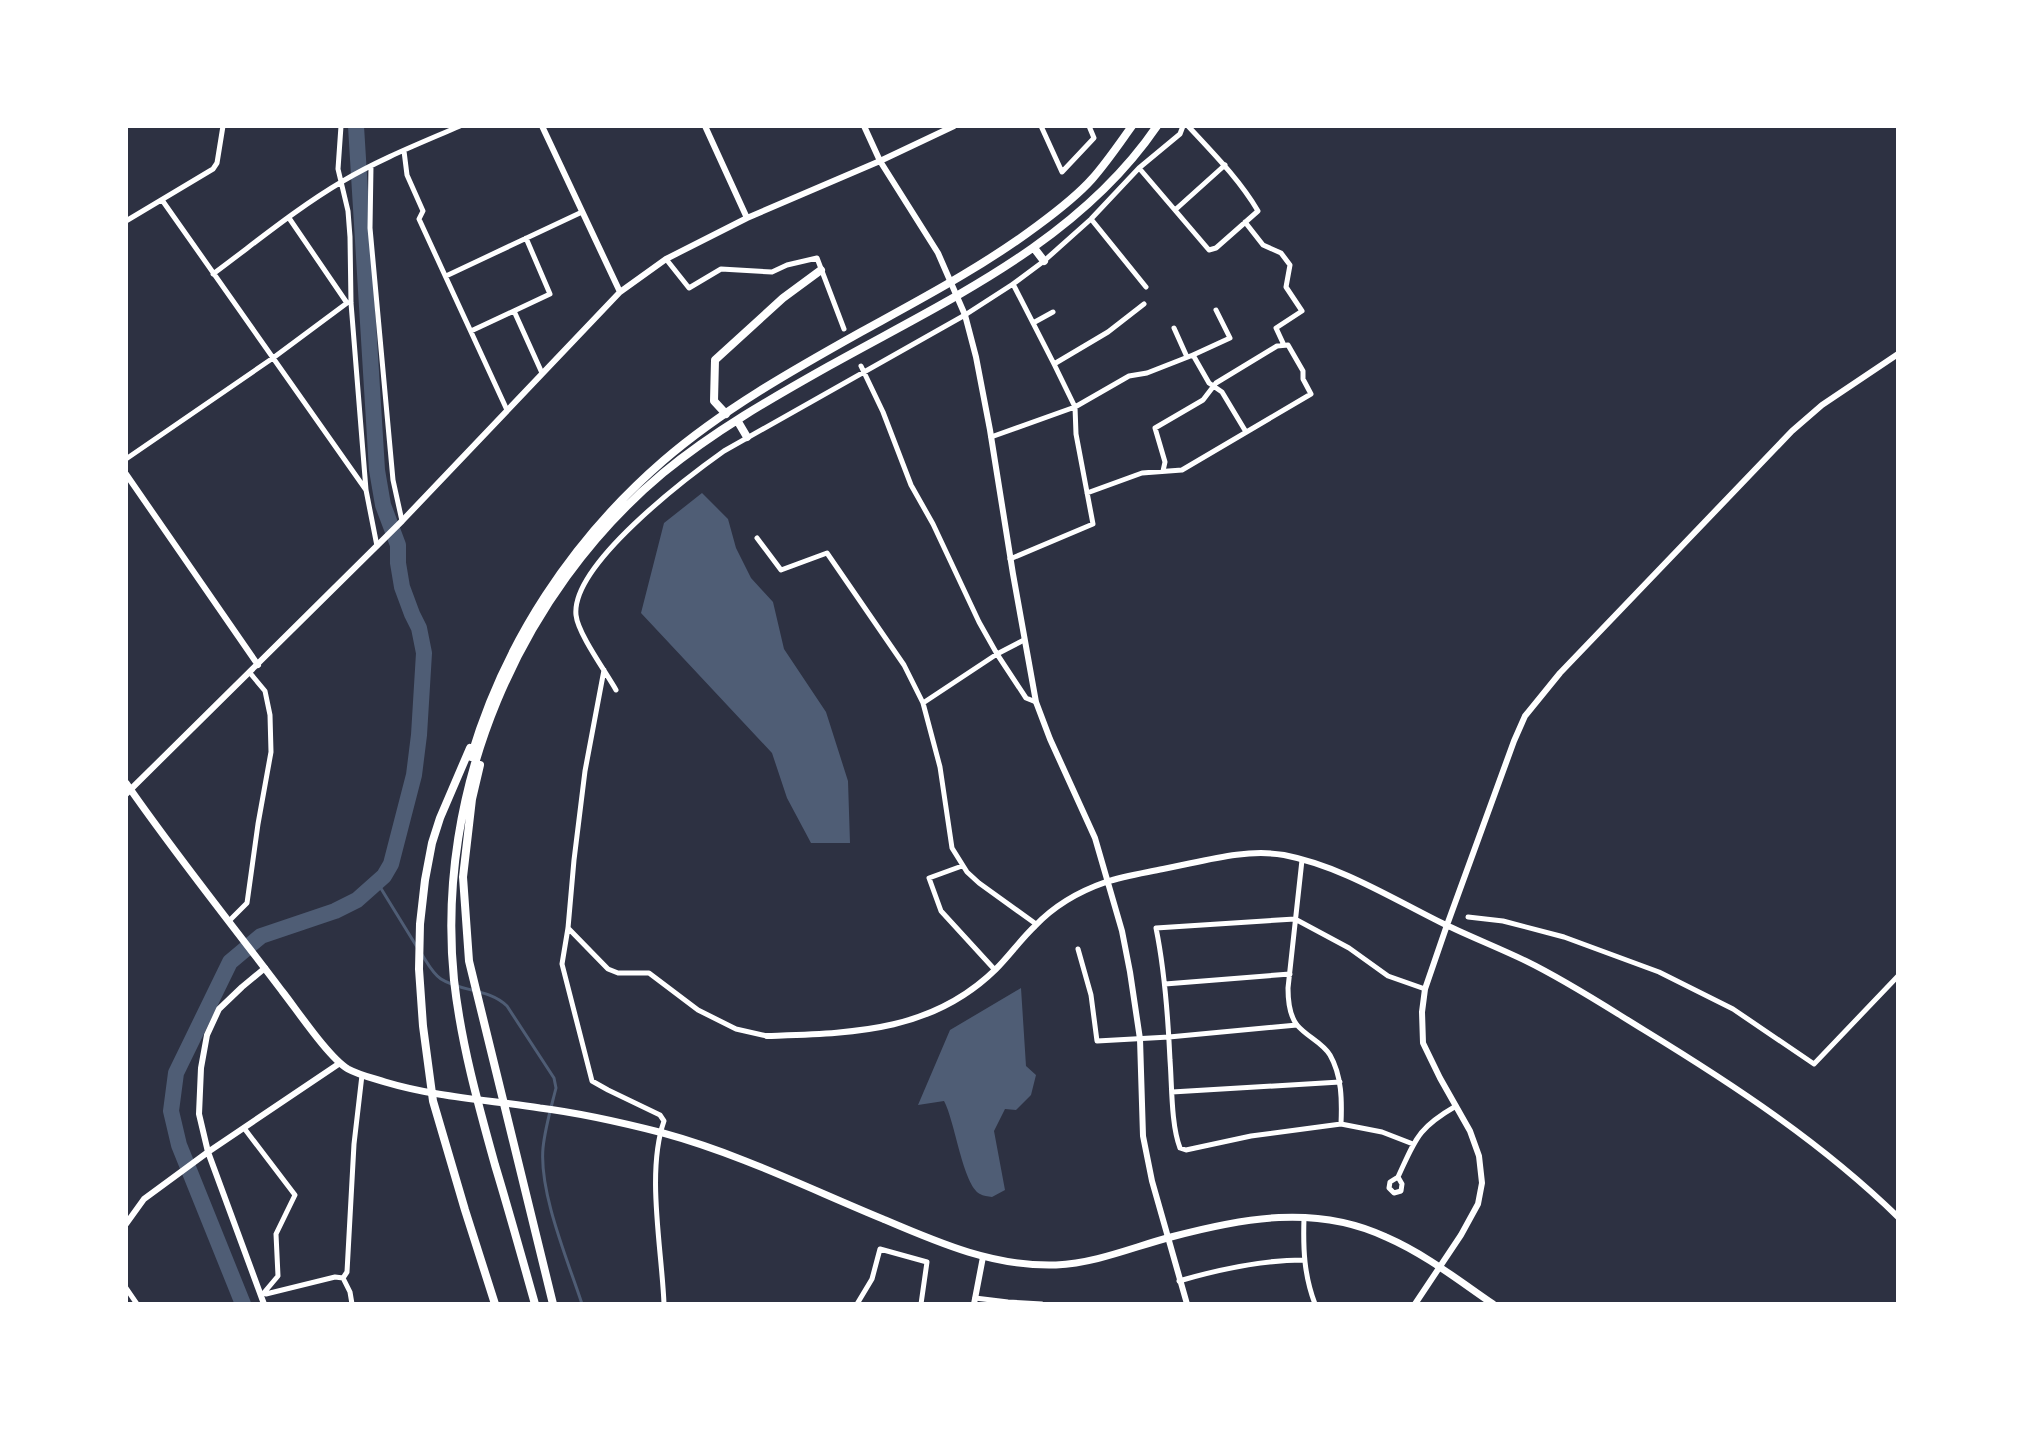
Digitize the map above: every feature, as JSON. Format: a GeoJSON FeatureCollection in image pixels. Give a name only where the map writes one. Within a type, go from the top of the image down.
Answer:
{"type":"FeatureCollection","features":[{"type":"Feature","properties":{"kind":"highway"},"geometry":{"type":"LineString","coordinates":[[495,1304],[431,1093],[419,969],[425,880],[435,830],[498,681],[541,602],[581,547],[621,500],[664,460],[726,414],[843,342],[1009,247],[1060,209],[1091,180],[1132,126]]}},
{"type":"Feature","properties":{"kind":"highway"},"geometry":{"type":"LineString","coordinates":[[451,963],[455,872],[461,825],[476,758],[495,706],[522,648],[570,571],[598,537],[662,474],[699,445],[829,365],[948,300],[1034,248],[1107,186],[1157,126]]}},
{"type":"Feature","properties":{"kind":"highway"},"geometry":{"type":"LineString","coordinates":[[1034,248],[1044,261]]}},
{"type":"Feature","properties":{"kind":"highway"},"geometry":{"type":"LineString","coordinates":[[726,414],[714,401],[715,360],[783,298],[821,270]]}},
{"type":"Feature","properties":{"kind":"highway"},"geometry":{"type":"LineString","coordinates":[[737,420],[747,437]]}},
{"type":"Feature","properties":{"kind":"highway"},"geometry":{"type":"LineString","coordinates":[[495,706],[472,799],[463,877],[469,961],[553,1304]]}},
{"type":"Feature","properties":{"kind":"highway"},"geometry":{"type":"LineString","coordinates":[[481,724],[461,799],[453,846],[448,901],[451,963],[478,1114],[533,1304]]}},
{"type":"Feature","properties":{"kind":"main road"},"geometry":{"type":"LineString","coordinates":[[128,789],[340,1063],[362,1075],[408,1089],[555,1110],[660,1132],[705,1145],[948,1246],[983,1257],[1056,1265],[1091,1261],[1168,1238],[1258,1218],[1304,1218],[1357,1226],[1384,1235],[1416,1252],[1493,1304]]}},
{"type":"Feature","properties":{"kind":"street"},"geometry":{"type":"LineString","coordinates":[[126,221],[213,169],[217,163],[223,126]]}},
{"type":"Feature","properties":{"kind":"street"},"geometry":{"type":"LineString","coordinates":[[341,126],[338,169],[350,237],[349,303],[366,490],[377,547]]}},
{"type":"Feature","properties":{"kind":"street"},"geometry":{"type":"LineString","coordinates":[[213,274],[342,181],[460,126]]}},
{"type":"Feature","properties":{"kind":"street"},"geometry":{"type":"LineString","coordinates":[[542,126],[620,292]]}},
{"type":"Feature","properties":{"kind":"street"},"geometry":{"type":"LineString","coordinates":[[705,126],[747,218]]}},
{"type":"Feature","properties":{"kind":"street"},"geometry":{"type":"LineString","coordinates":[[864,126],[880,161],[938,253],[965,315],[991,437],[1036,702],[1095,838],[1122,931],[1140,1039],[1143,1136],[1187,1304]]}},
{"type":"Feature","properties":{"kind":"street"},"geometry":{"type":"LineString","coordinates":[[128,789],[377,547],[620,292],[666,259],[747,218],[954,126]]}},
{"type":"Feature","properties":{"kind":"street"},"geometry":{"type":"LineString","coordinates":[[1041,126],[1062,172],[1094,138],[1089,126]]}},
{"type":"Feature","properties":{"kind":"street"},"geometry":{"type":"LineString","coordinates":[[616,690],[579,625],[577,601],[599,563],[628,530],[689,476],[747,437],[865,373],[1013,284],[1091,219],[1139,168],[1186,126],[1225,165],[1258,211],[1216,248],[1209,250],[1139,168]]}},
{"type":"Feature","properties":{"kind":"street"},"geometry":{"type":"LineString","coordinates":[[404,151],[407,175],[423,211],[419,219],[507,410]]}},
{"type":"Feature","properties":{"kind":"street"},"geometry":{"type":"LineString","coordinates":[[1175,210],[1225,165]]}},
{"type":"Feature","properties":{"kind":"street"},"geometry":{"type":"LineString","coordinates":[[371,166],[371,244],[393,480],[402,521]]}},
{"type":"Feature","properties":{"kind":"street"},"geometry":{"type":"LineString","coordinates":[[162,200],[366,490]]}},
{"type":"Feature","properties":{"kind":"street"},"geometry":{"type":"LineString","coordinates":[[446,276],[582,212]]}},
{"type":"Feature","properties":{"kind":"street"},"geometry":{"type":"LineString","coordinates":[[289,218],[349,303]]}},
{"type":"Feature","properties":{"kind":"street"},"geometry":{"type":"LineString","coordinates":[[1091,219],[1146,287]]}},
{"type":"Feature","properties":{"kind":"street"},"geometry":{"type":"LineString","coordinates":[[1245,222],[1263,245],[1281,253],[1290,265],[1286,287],[1302,311],[1276,328],[1282,345]]}},
{"type":"Feature","properties":{"kind":"street"},"geometry":{"type":"LineString","coordinates":[[471,331],[550,294],[526,238]]}},
{"type":"Feature","properties":{"kind":"street"},"geometry":{"type":"LineString","coordinates":[[666,259],[689,288],[721,269],[772,272],[817,258],[844,329]]}},
{"type":"Feature","properties":{"kind":"street"},"geometry":{"type":"LineString","coordinates":[[1010,559],[1093,524],[1076,434],[1075,407],[1013,284]]}},
{"type":"Feature","properties":{"kind":"street"},"geometry":{"type":"LineString","coordinates":[[126,459],[349,303]]}},
{"type":"Feature","properties":{"kind":"street"},"geometry":{"type":"LineString","coordinates":[[1054,364],[1108,332],[1144,304]]}},
{"type":"Feature","properties":{"kind":"street"},"geometry":{"type":"LineString","coordinates":[[991,437],[1075,407],[1129,376],[1147,373],[1230,338],[1216,310]]}},
{"type":"Feature","properties":{"kind":"street"},"geometry":{"type":"LineString","coordinates":[[514,311],[542,373]]}},
{"type":"Feature","properties":{"kind":"street"},"geometry":{"type":"LineString","coordinates":[[1033,323],[1053,312]]}},
{"type":"Feature","properties":{"kind":"street"},"geometry":{"type":"LineString","coordinates":[[1174,328],[1209,383],[1222,392],[1246,432]]}},
{"type":"Feature","properties":{"kind":"street"},"geometry":{"type":"LineString","coordinates":[[1087,493],[1142,473],[1182,470],[1311,394],[1303,379],[1303,371],[1288,345],[1277,346],[1216,383],[1203,400],[1155,428],[1165,462],[1163,471]]}},
{"type":"Feature","properties":{"kind":"street"},"geometry":{"type":"LineString","coordinates":[[1415,1304],[1461,1235],[1478,1204],[1482,1183],[1479,1156],[1470,1131],[1423,1043],[1425,989],[1525,716],[1560,673],[1792,431],[1822,405],[1898,354]]}},
{"type":"Feature","properties":{"kind":"street"},"geometry":{"type":"LineString","coordinates":[[861,366],[883,412],[911,485],[979,622],[1026,698],[1036,702]]}},
{"type":"Feature","properties":{"kind":"street"},"geometry":{"type":"LineString","coordinates":[[126,474],[258,665]]}},
{"type":"Feature","properties":{"kind":"street"},"geometry":{"type":"LineString","coordinates":[[757,538],[781,570],[827,553],[904,665],[923,703],[940,767],[952,848],[962,866],[979,883],[1036,924]]}},
{"type":"Feature","properties":{"kind":"street"},"geometry":{"type":"LineString","coordinates":[[923,703],[997,654],[1024,640]]}},
{"type":"Feature","properties":{"kind":"street"},"geometry":{"type":"LineString","coordinates":[[604,670],[585,771],[562,964],[592,1081],[660,1115],[664,1121],[660,1132],[655,1187],[664,1304]]}},
{"type":"Feature","properties":{"kind":"street"},"geometry":{"type":"LineString","coordinates":[[229,921],[247,903],[271,752],[270,715],[265,691],[250,673]]}},
{"type":"Feature","properties":{"kind":"street"},"geometry":{"type":"LineString","coordinates":[[568,928],[608,969],[618,973],[649,973],[698,1010],[736,1029],[767,1036],[834,1033],[910,1021],[940,1009],[995,970],[1036,924],[1078,893],[1107,881],[1238,855],[1261,853],[1302,860],[1342,874],[1560,979],[1702,1065],[1781,1119],[1856,1178],[1898,1217]]}},
{"type":"Feature","properties":{"kind":"street"},"geometry":{"type":"LineString","coordinates":[[1302,860],[1288,1005],[1297,1025],[1330,1055],[1340,1082],[1341,1124]]}},
{"type":"Feature","properties":{"kind":"street"},"geometry":{"type":"LineString","coordinates":[[962,866],[929,878],[941,911],[995,970]]}},
{"type":"Feature","properties":{"kind":"street"},"geometry":{"type":"LineString","coordinates":[[1468,917],[1503,921],[1564,937],[1659,972],[1733,1009],[1814,1064],[1898,976]]}},
{"type":"Feature","properties":{"kind":"street"},"geometry":{"type":"LineString","coordinates":[[1413,1144],[1382,1132],[1341,1124],[1251,1136],[1186,1150],[1180,1148],[1176,1140],[1165,984],[1156,928],[1295,919],[1349,948],[1388,976],[1425,989]]}},
{"type":"Feature","properties":{"kind":"street"},"geometry":{"type":"LineString","coordinates":[[1078,949],[1091,995],[1097,1041],[1297,1025]]}},
{"type":"Feature","properties":{"kind":"street"},"geometry":{"type":"LineString","coordinates":[[264,1304],[208,1152],[199,1114],[201,1068],[207,1035],[219,1009],[265,968]]}},
{"type":"Feature","properties":{"kind":"street"},"geometry":{"type":"LineString","coordinates":[[1165,984],[1290,974]]}},
{"type":"Feature","properties":{"kind":"street"},"geometry":{"type":"LineString","coordinates":[[126,1224],[144,1199],[340,1063]]}},
{"type":"Feature","properties":{"kind":"street"},"geometry":{"type":"LineString","coordinates":[[343,1278],[347,1272],[354,1144],[362,1075]]}},
{"type":"Feature","properties":{"kind":"street"},"geometry":{"type":"LineString","coordinates":[[1172,1092],[1340,1082]]}},
{"type":"Feature","properties":{"kind":"street"},"geometry":{"type":"LineString","coordinates":[[1398,1177],[1424,1128],[1456,1106]]}},
{"type":"Feature","properties":{"kind":"street"},"geometry":{"type":"LineString","coordinates":[[244,1128],[295,1195],[276,1234],[278,1276],[262,1295]]}},
{"type":"Feature","properties":{"kind":"street"},"geometry":{"type":"LineString","coordinates":[[1304,1218],[1303,1260],[1315,1304]]}},
{"type":"Feature","properties":{"kind":"street"},"geometry":{"type":"LineString","coordinates":[[857,1304],[872,1279],[880,1249],[927,1262],[921,1304]]}},
{"type":"Feature","properties":{"kind":"street"},"geometry":{"type":"LineString","coordinates":[[983,1257],[974,1301],[1042,1304]]}},
{"type":"Feature","properties":{"kind":"street"},"geometry":{"type":"LineString","coordinates":[[1179,1281],[1212,1271],[1264,1262],[1303,1260]]}},
{"type":"Feature","properties":{"kind":"street"},"geometry":{"type":"LineString","coordinates":[[262,1295],[335,1277],[343,1278]]}},
{"type":"Feature","properties":{"kind":"street"},"geometry":{"type":"LineString","coordinates":[[343,1278],[352,1304]]}},
{"type":"Feature","properties":{"kind":"street"},"geometry":{"type":"LineString","coordinates":[[126,1288],[137,1304]]}},
{"type":"Feature","properties":{"kind":"water"},"geometry":{"type":"Polygon","coordinates":[[[702,493],[728,519],[736,548],[751,578],[773,602],[784,649],[826,712],[848,781],[850,843],[811,843],[787,798],[772,753],[641,613],[664,523],[702,493]]]}},
{"type":"Feature","properties":{"kind":"water"},"geometry":{"type":"Polygon","coordinates":[[[1021,988],[1026,1066],[1036,1075],[1031,1095],[1016,1110],[1005,1109],[994,1131],[1005,1190],[992,1197],[980,1194],[969,1178],[944,1101],[918,1105],[950,1030],[1021,988]]]}},
{"type":"Feature","properties":{"kind":"waterway"},"geometry":{"type":"LineString","coordinates":[[243,1304],[179,1145],[171,1111],[176,1073],[230,962],[261,936],[335,911],[357,900],[384,876],[391,864],[414,775],[419,735],[424,653],[419,628],[402,587],[398,545],[383,505],[377,470],[356,126]]}},
{"type":"Feature","properties":{"kind":"waterway"},"geometry":{"type":"LineString","coordinates":[[377,882],[417,947]]}},
{"type":"Feature","properties":{"kind":"waterway"},"geometry":{"type":"LineString","coordinates":[[421,953],[441,979],[491,996],[507,1006],[554,1078],[556,1088],[543,1148],[545,1185],[582,1304]]}}]}
